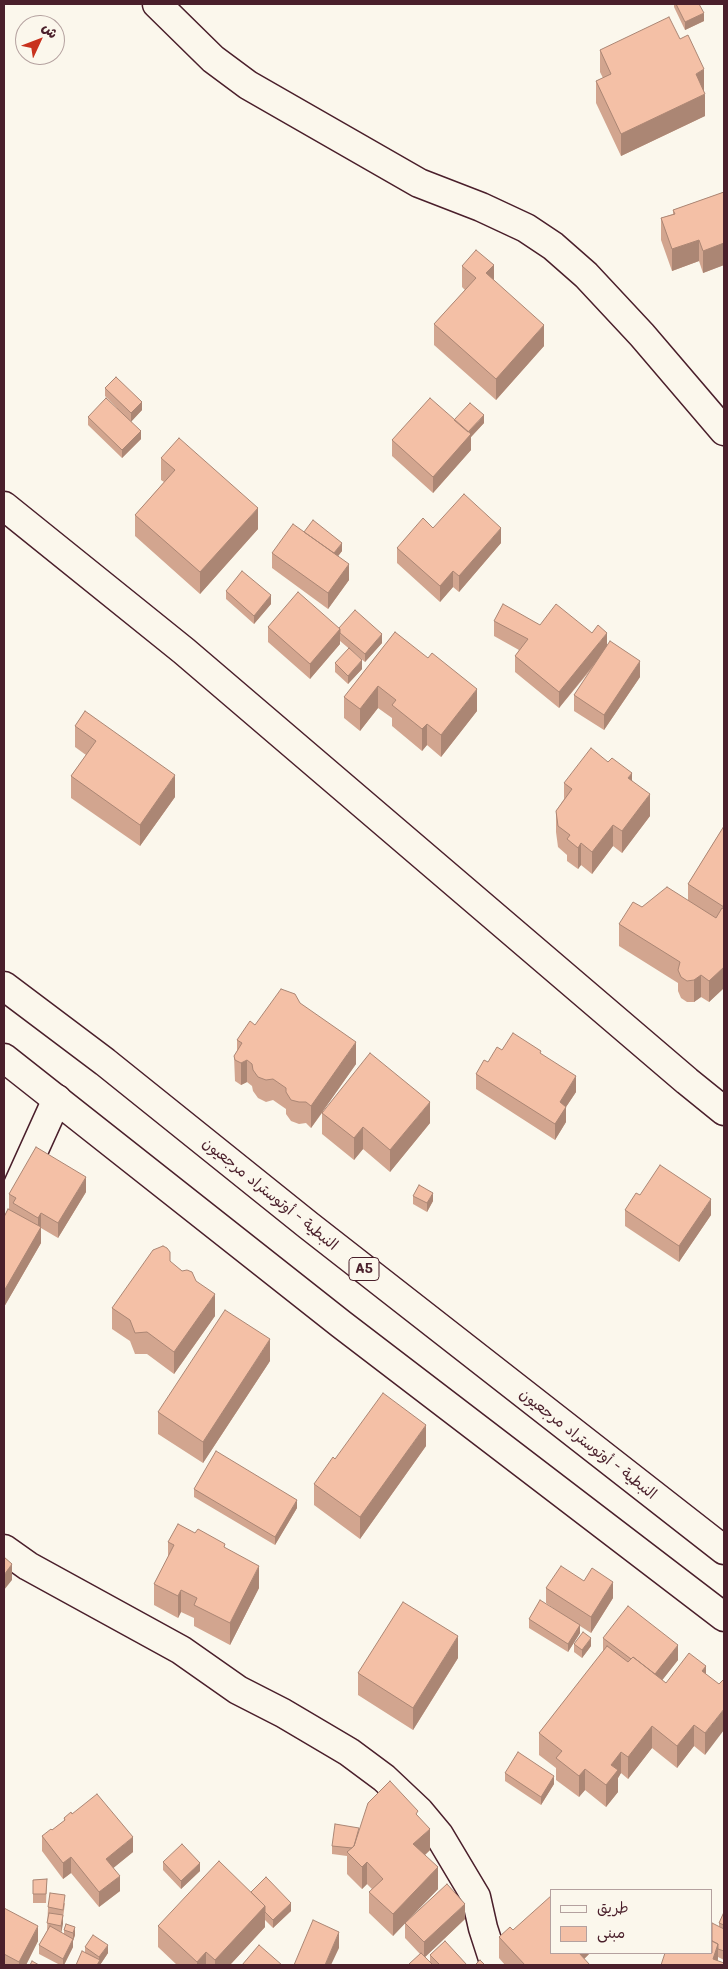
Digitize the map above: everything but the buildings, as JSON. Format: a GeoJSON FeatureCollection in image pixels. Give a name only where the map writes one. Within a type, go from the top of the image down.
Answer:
{"type":"FeatureCollection","features":[{"type":"Feature","properties":{"kind":"main road"},"geometry":{"type":"LineString","coordinates":[[158,4],[213,59],[248,85],[419,182],[481,207],[526,228],[553,246],[586,275],[642,335],[724,431]]}},
{"type":"Feature","properties":{"kind":"main road"},"geometry":{"type":"LineString","coordinates":[[4,506],[184,651],[724,1111]]}},
{"type":"Feature","properties":{"kind":"main road","name":"النبطية - أوتوستراد مرجعيون"},"geometry":{"type":"LineString","coordinates":[[4,986],[105,1062],[308,1226],[724,1550]]}},
{"type":"Feature","properties":{"kind":"main road"},"geometry":{"type":"LineString","coordinates":[[4,1058],[341,1324],[724,1617]]}},
{"type":"Feature","properties":{"kind":"main road"},"geometry":{"type":"LineString","coordinates":[[4,1216],[57,1099]]}},
{"type":"Feature","properties":{"kind":"main road"},"geometry":{"type":"LineString","coordinates":[[4,1549],[28,1566],[181,1650],[238,1690],[283,1713],[349,1752],[384,1778],[420,1811],[439,1835],[472,1890],[495,1965]]}}]}
